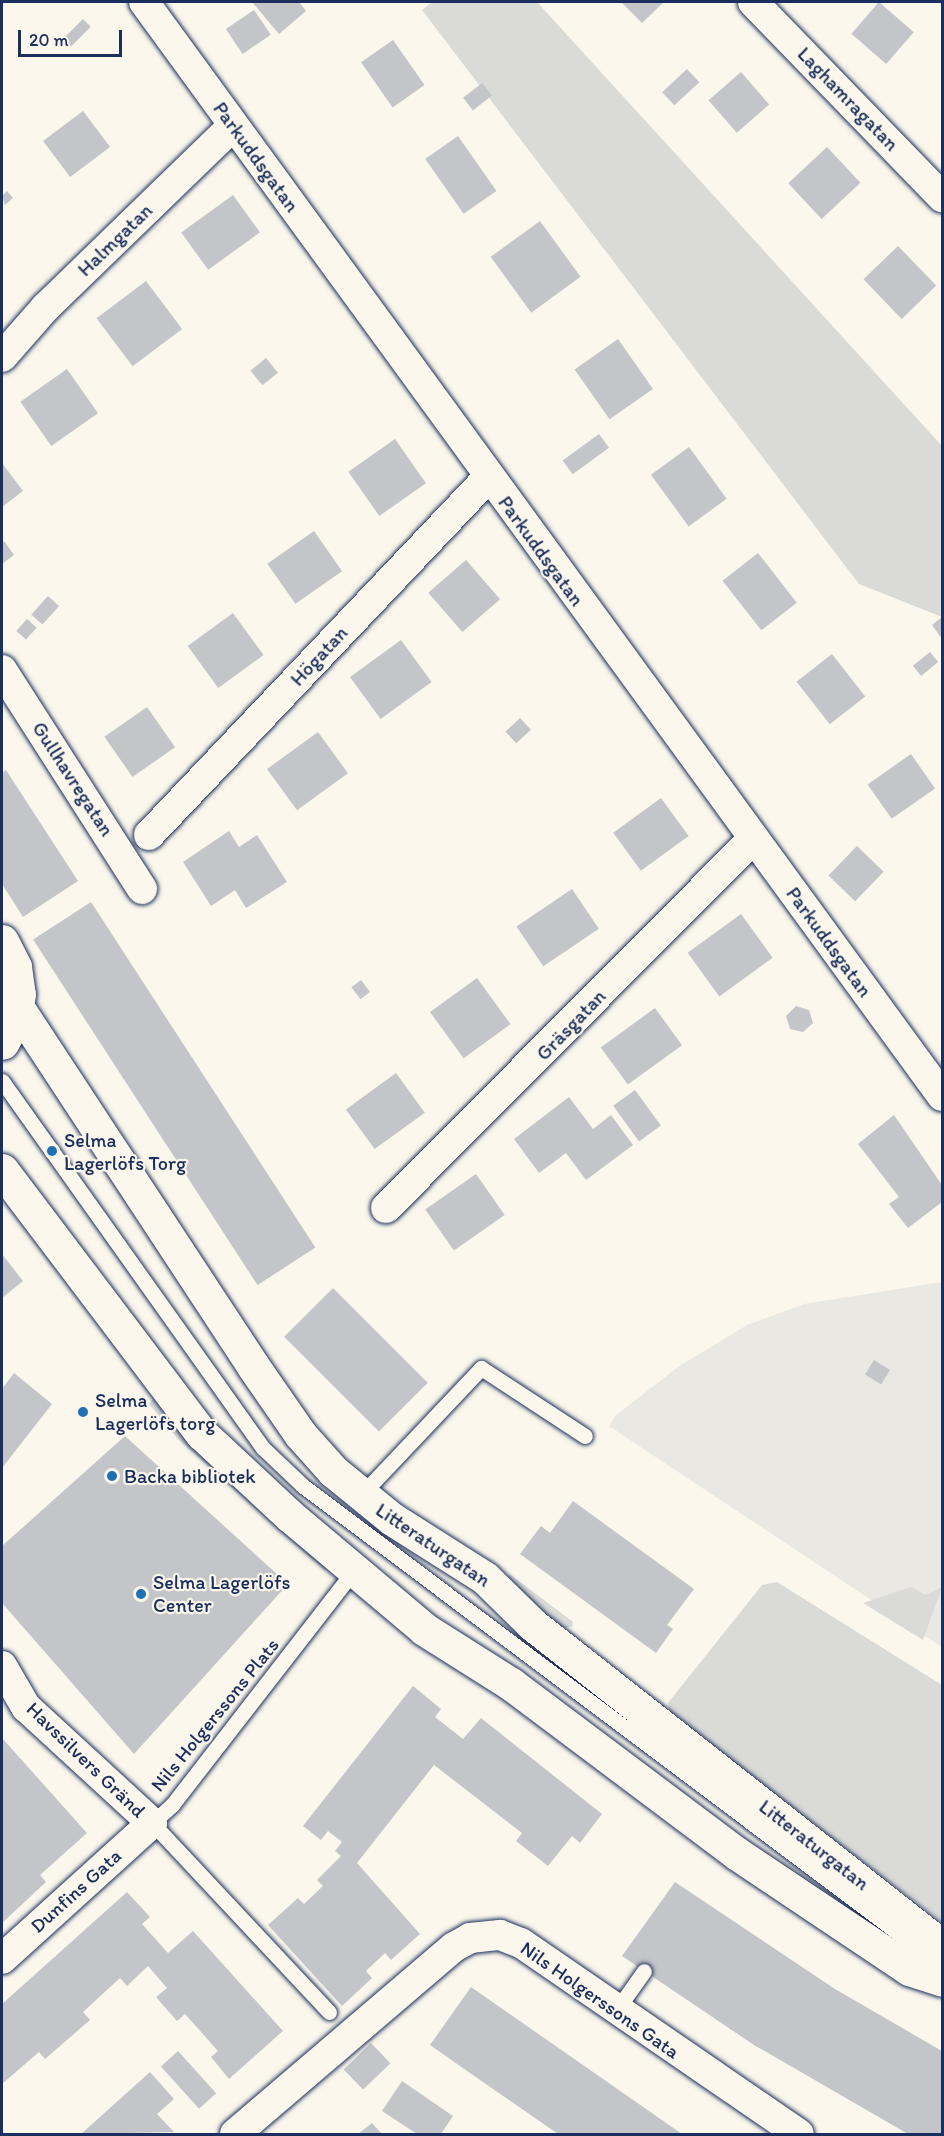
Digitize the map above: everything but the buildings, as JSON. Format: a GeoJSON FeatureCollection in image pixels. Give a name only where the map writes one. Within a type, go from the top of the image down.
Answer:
{"type":"FeatureCollection","features":[{"type":"Feature","properties":{"kind":"street","name":"Parkuddsgatan"},"geometry":{"type":"LineString","coordinates":[[144,2],[752,840],[942,1096]]}},
{"type":"Feature","properties":{"kind":"street","name":"Laghamragatan"},"geometry":{"type":"LineString","coordinates":[[753,2],[942,197]]}},
{"type":"Feature","properties":{"kind":"street","name":"Halmgatan"},"geometry":{"type":"LineString","coordinates":[[2,357],[46,307],[233,126]]}},
{"type":"Feature","properties":{"kind":"street","name":"Högatan"},"geometry":{"type":"LineString","coordinates":[[149,835],[488,478]]}},
{"type":"Feature","properties":{"kind":"street","name":"Gullhavregatan"},"geometry":{"type":"LineString","coordinates":[[2,670],[142,889]]}},
{"type":"Feature","properties":{"kind":"street","name":"Gräsgatan"},"geometry":{"type":"LineString","coordinates":[[386,1208],[752,840]]}},
{"type":"Feature","properties":{"kind":"street","name":"Litteraturgatan"},"geometry":{"type":"LineString","coordinates":[[2,941],[15,966],[18,1008],[2,1043]]}},
{"type":"Feature","properties":{"kind":"street","name":"Litteraturgatan"},"geometry":{"type":"LineString","coordinates":[[18,1008],[300,1434],[361,1495],[422,1541],[485,1578],[533,1625],[942,1946]]}},
{"type":"Feature","properties":{"kind":"street"},"geometry":{"type":"LineString","coordinates":[[2,1170],[202,1434],[290,1516],[356,1568],[424,1629],[511,1684],[736,1853],[909,1970],[942,1980]]}},
{"type":"Feature","properties":{"kind":"street","name":"Havssilvers Gränd"},"geometry":{"type":"LineString","coordinates":[[2,1666],[26,1707],[152,1823]]}},
{"type":"Feature","properties":{"kind":"street","name":"Dunfins Gata"},"geometry":{"type":"LineString","coordinates":[[2,1959],[152,1823]]}},
{"type":"Feature","properties":{"kind":"street","name":"Nils Holgerssons Gata"},"geometry":{"type":"LineString","coordinates":[[235,2134],[380,2006],[470,1938],[500,1935],[521,1943],[615,2012],[799,2134]]}},
{"type":"Feature","properties":{"kind":"lane"},"geometry":{"type":"LineString","coordinates":[[2,1081],[263,1448],[303,1486],[942,1966]]}},
{"type":"Feature","properties":{"kind":"lane"},"geometry":{"type":"LineString","coordinates":[[361,1495],[481,1368],[585,1437]]}},
{"type":"Feature","properties":{"kind":"lane","name":"Nils Holgerssons Plats"},"geometry":{"type":"LineString","coordinates":[[329,2012],[152,1823],[172,1805],[356,1568]]}},
{"type":"Feature","properties":{"kind":"lane"},"geometry":{"type":"LineString","coordinates":[[615,2012],[644,1971]]}},
{"type":"Feature","properties":{"kind":"shaded area"},"geometry":{"type":"Polygon","coordinates":[[[432,2],[537,2],[942,446],[942,617],[859,584],[422,10],[432,2]]]}},
{"type":"Feature","properties":{"kind":"shaded area"},"geometry":{"type":"Polygon","coordinates":[[[942,1282],[942,1647],[609,1426],[615,1416],[678,1367],[747,1325],[804,1304],[942,1282]]]}},
{"type":"Feature","properties":{"kind":"shaded area"},"geometry":{"type":"Polygon","coordinates":[[[154,1397],[326,1565],[325,1571],[178,1439],[149,1404],[154,1397]]]}},
{"type":"Feature","properties":{"kind":"shaded area"},"geometry":{"type":"Polygon","coordinates":[[[511,1575],[573,1622],[572,1627],[559,1628],[502,1578],[511,1575]]]}},
{"type":"Feature","properties":{"kind":"shaded area"},"geometry":{"type":"Polygon","coordinates":[[[777,1582],[942,1685],[942,1922],[670,1714],[668,1703],[762,1585],[777,1582]]]}},
{"type":"Feature","properties":{"kind":"shaded area"},"geometry":{"type":"Polygon","coordinates":[[[911,1587],[926,1595],[942,1587],[923,1640],[863,1603],[911,1587]]]}},
{"type":"Feature","properties":{"kind":"place","name":"Selma Lagerlöfs Torg"},"geometry":{"type":"Point","coordinates":[52,1151]}},
{"type":"Feature","properties":{"kind":"place","name":"Selma Lagerlöfs torg"},"geometry":{"type":"Point","coordinates":[83,1412]}},
{"type":"Feature","properties":{"kind":"place","name":"Backa bibliotek"},"geometry":{"type":"Point","coordinates":[112,1476]}},
{"type":"Feature","properties":{"kind":"place","name":"Selma Lagerlöfs Center"},"geometry":{"type":"Point","coordinates":[141,1594]}}]}
